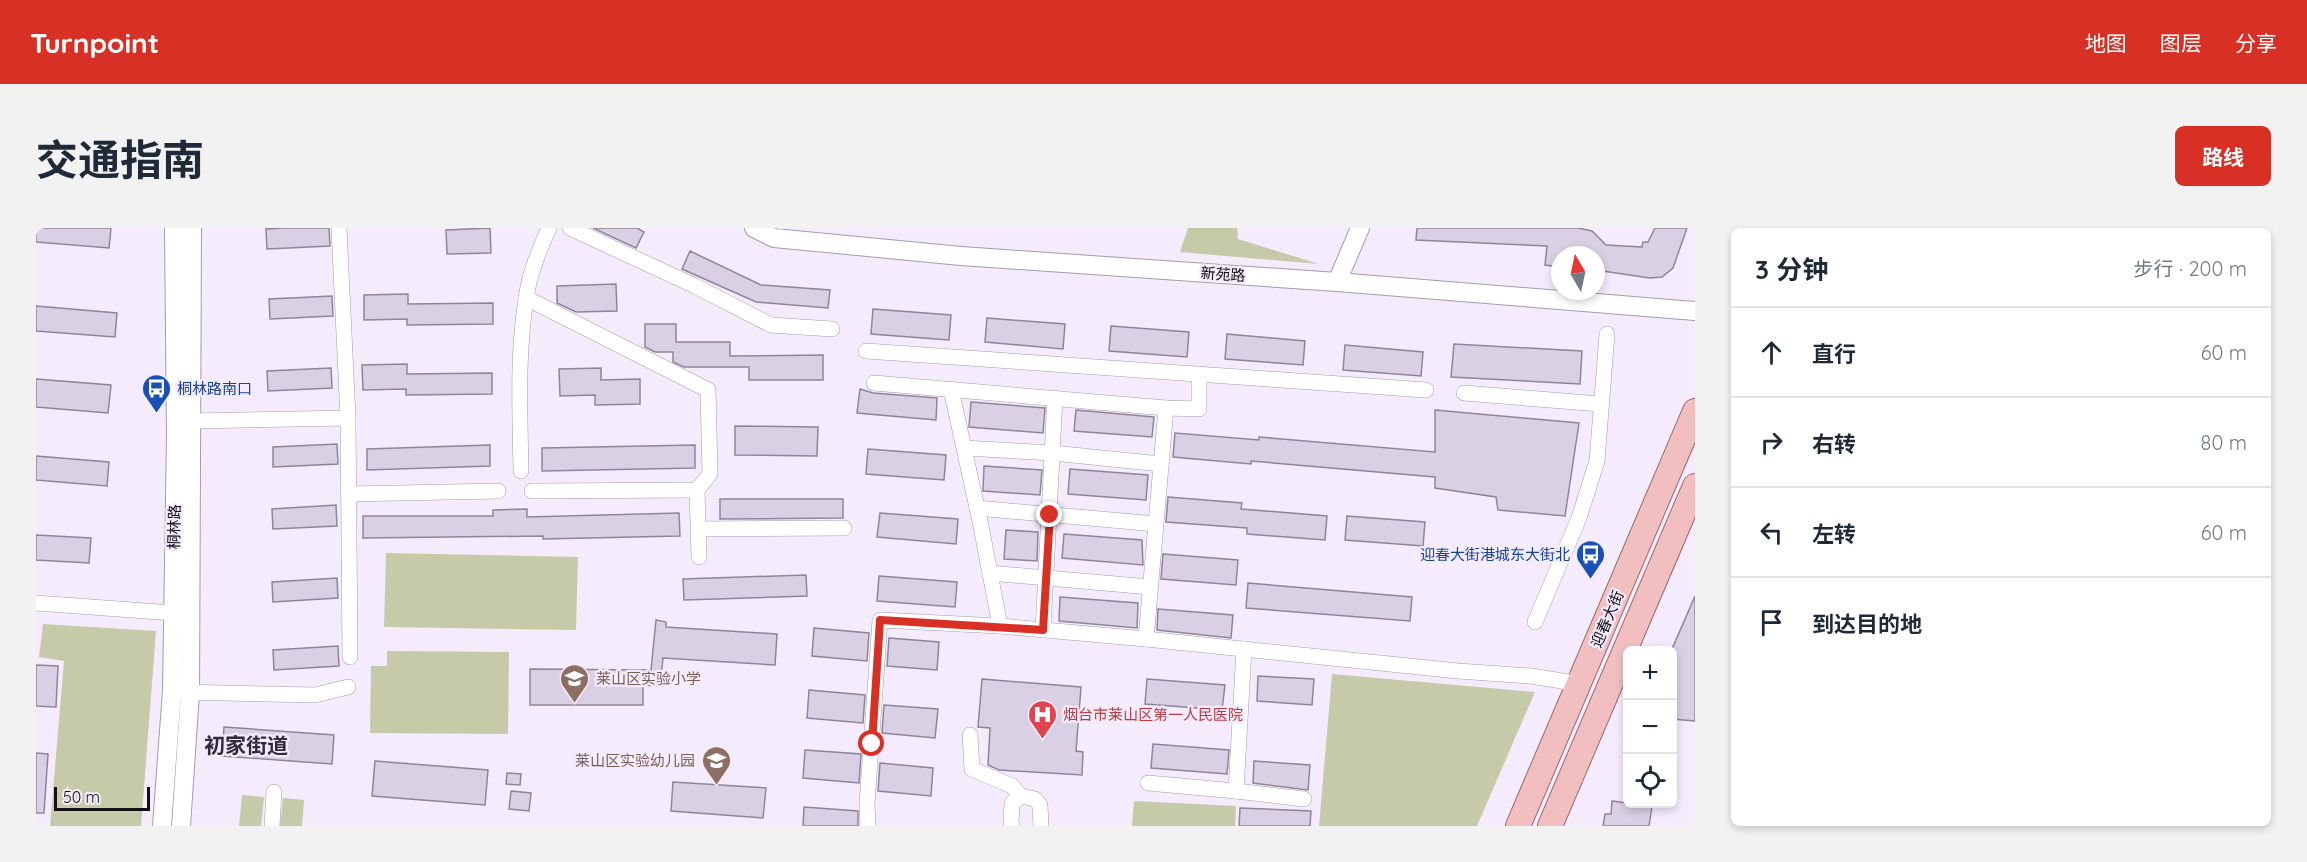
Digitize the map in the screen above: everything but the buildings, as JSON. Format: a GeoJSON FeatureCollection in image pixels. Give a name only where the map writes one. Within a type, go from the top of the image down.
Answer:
{"type":"FeatureCollection","features":[{"type":"Feature","properties":{"kind":"main road","name":"迎春大街"},"geometry":{"type":"LineString","coordinates":[[1518,826],[1695,411]]}},
{"type":"Feature","properties":{"kind":"main road","name":"迎春大街"},"geometry":{"type":"LineString","coordinates":[[1550,826],[1688,522],[1695,486]]}},
{"type":"Feature","properties":{"kind":"street","name":"桐林路"},"geometry":{"type":"LineString","coordinates":[[162,826],[181,692],[173,613],[176,436],[174,228]]}},
{"type":"Feature","properties":{"kind":"street","name":"桐林路"},"geometry":{"type":"LineString","coordinates":[[181,826],[181,692],[193,421],[192,228]]}},
{"type":"Feature","properties":{"kind":"street"},"geometry":{"type":"LineString","coordinates":[[339,228],[348,418],[350,657]]}},
{"type":"Feature","properties":{"kind":"street"},"geometry":{"type":"LineString","coordinates":[[521,471],[520,378],[526,298],[535,262],[549,228]]}},
{"type":"Feature","properties":{"kind":"street"},"geometry":{"type":"LineString","coordinates":[[570,228],[695,286],[771,325],[832,329]]}},
{"type":"Feature","properties":{"kind":"street","name":"新苑路"},"geometry":{"type":"LineString","coordinates":[[754,228],[777,233],[961,256],[1337,282],[1695,311]]}},
{"type":"Feature","properties":{"kind":"street"},"geometry":{"type":"LineString","coordinates":[[1337,282],[1360,228]]}},
{"type":"Feature","properties":{"kind":"street"},"geometry":{"type":"LineString","coordinates":[[526,298],[708,390],[710,474],[697,490],[699,557]]}},
{"type":"Feature","properties":{"kind":"street"},"geometry":{"type":"LineString","coordinates":[[1535,622],[1579,518],[1597,461],[1607,334]]}},
{"type":"Feature","properties":{"kind":"street"},"geometry":{"type":"LineString","coordinates":[[866,351],[1426,390]]}},
{"type":"Feature","properties":{"kind":"street"},"geometry":{"type":"LineString","coordinates":[[874,383],[1199,409],[1199,374]]}},
{"type":"Feature","properties":{"kind":"street"},"geometry":{"type":"LineString","coordinates":[[951,389],[1000,626]]}},
{"type":"Feature","properties":{"kind":"street"},"geometry":{"type":"LineString","coordinates":[[1464,393],[1600,404]]}},
{"type":"Feature","properties":{"kind":"street"},"geometry":{"type":"LineString","coordinates":[[1043,630],[1055,398]]}},
{"type":"Feature","properties":{"kind":"street"},"geometry":{"type":"LineString","coordinates":[[1146,639],[1166,408]]}},
{"type":"Feature","properties":{"kind":"street"},"geometry":{"type":"LineString","coordinates":[[193,421],[348,418]]}},
{"type":"Feature","properties":{"kind":"street"},"geometry":{"type":"LineString","coordinates":[[964,448],[1053,453],[1161,464]]}},
{"type":"Feature","properties":{"kind":"street"},"geometry":{"type":"LineString","coordinates":[[532,490],[697,490]]}},
{"type":"Feature","properties":{"kind":"street"},"geometry":{"type":"LineString","coordinates":[[349,494],[498,491]]}},
{"type":"Feature","properties":{"kind":"street"},"geometry":{"type":"LineString","coordinates":[[977,508],[1156,524]]}},
{"type":"Feature","properties":{"kind":"street"},"geometry":{"type":"LineString","coordinates":[[698,529],[844,528]]}},
{"type":"Feature","properties":{"kind":"street"},"geometry":{"type":"LineString","coordinates":[[990,573],[1150,587]]}},
{"type":"Feature","properties":{"kind":"street"},"geometry":{"type":"LineString","coordinates":[[36,603],[173,613]]}},
{"type":"Feature","properties":{"kind":"street"},"geometry":{"type":"LineString","coordinates":[[868,826],[867,804],[880,620],[1000,626],[1146,639],[1458,671],[1531,676],[1580,684]]}},
{"type":"Feature","properties":{"kind":"street"},"geometry":{"type":"LineString","coordinates":[[1236,791],[1244,649]]}},
{"type":"Feature","properties":{"kind":"street"},"geometry":{"type":"LineString","coordinates":[[181,692],[315,695],[348,687]]}},
{"type":"Feature","properties":{"kind":"street"},"geometry":{"type":"LineString","coordinates":[[970,735],[972,769],[1012,786],[1021,796],[1035,799],[1040,805],[1041,826]]}},
{"type":"Feature","properties":{"kind":"street"},"geometry":{"type":"LineString","coordinates":[[1148,783],[1304,798]]}},
{"type":"Feature","properties":{"kind":"street"},"geometry":{"type":"LineString","coordinates":[[272,826],[274,792]]}},
{"type":"Feature","properties":{"kind":"street"},"geometry":{"type":"LineString","coordinates":[[1012,826],[1012,803],[1021,796]]}},
{"type":"Feature","properties":{"kind":"green space"},"geometry":{"type":"Polygon","coordinates":[[[1188,228],[1237,228],[1238,239],[1319,264],[1180,252],[1188,228]]]}},
{"type":"Feature","properties":{"kind":"green space"},"geometry":{"type":"Polygon","coordinates":[[[386,553],[578,557],[576,630],[384,627],[386,553]]]}},
{"type":"Feature","properties":{"kind":"green space"},"geometry":{"type":"Polygon","coordinates":[[[43,624],[156,631],[141,826],[50,826],[64,661],[39,657],[43,624]]]}},
{"type":"Feature","properties":{"kind":"green space"},"geometry":{"type":"Polygon","coordinates":[[[387,651],[509,652],[508,734],[370,733],[371,666],[387,666],[387,651]]]}},
{"type":"Feature","properties":{"kind":"green space"},"geometry":{"type":"Polygon","coordinates":[[[1332,674],[1535,692],[1477,826],[1319,826],[1332,674]]]}},
{"type":"Feature","properties":{"kind":"green space"},"geometry":{"type":"Polygon","coordinates":[[[242,795],[264,797],[261,826],[239,826],[242,795]]]}},
{"type":"Feature","properties":{"kind":"green space"},"geometry":{"type":"Polygon","coordinates":[[[283,798],[304,800],[302,826],[280,826],[283,798]]]}},
{"type":"Feature","properties":{"kind":"green space"},"geometry":{"type":"Polygon","coordinates":[[[1134,801],[1236,806],[1235,826],[1132,826],[1134,801]]]}},
{"type":"Feature","properties":{"kind":"place","name":"桐林路南口"},"geometry":{"type":"Point","coordinates":[156,414]}},
{"type":"Feature","properties":{"kind":"place","name":"迎春大街港城东大街北"},"geometry":{"type":"Point","coordinates":[1591,580]}},
{"type":"Feature","properties":{"kind":"place","name":"莱山区实验小学"},"geometry":{"type":"Point","coordinates":[575,704]}},
{"type":"Feature","properties":{"kind":"place","name":"烟台市莱山区第一人民医院"},"geometry":{"type":"Point","coordinates":[1042,740]}},
{"type":"Feature","properties":{"kind":"place","name":"莱山区实验幼儿园"},"geometry":{"type":"Point","coordinates":[716,786]}},
{"type":"Feature","properties":{"kind":"district","name":"初家街道"},"geometry":{"type":"Point","coordinates":[246,745]}},
{"type":"Feature","properties":{"kind":"route"},"geometry":{"type":"LineString","coordinates":[[872,744],[874,682],[880,620],[1043,630],[1050,515]]}}]}
